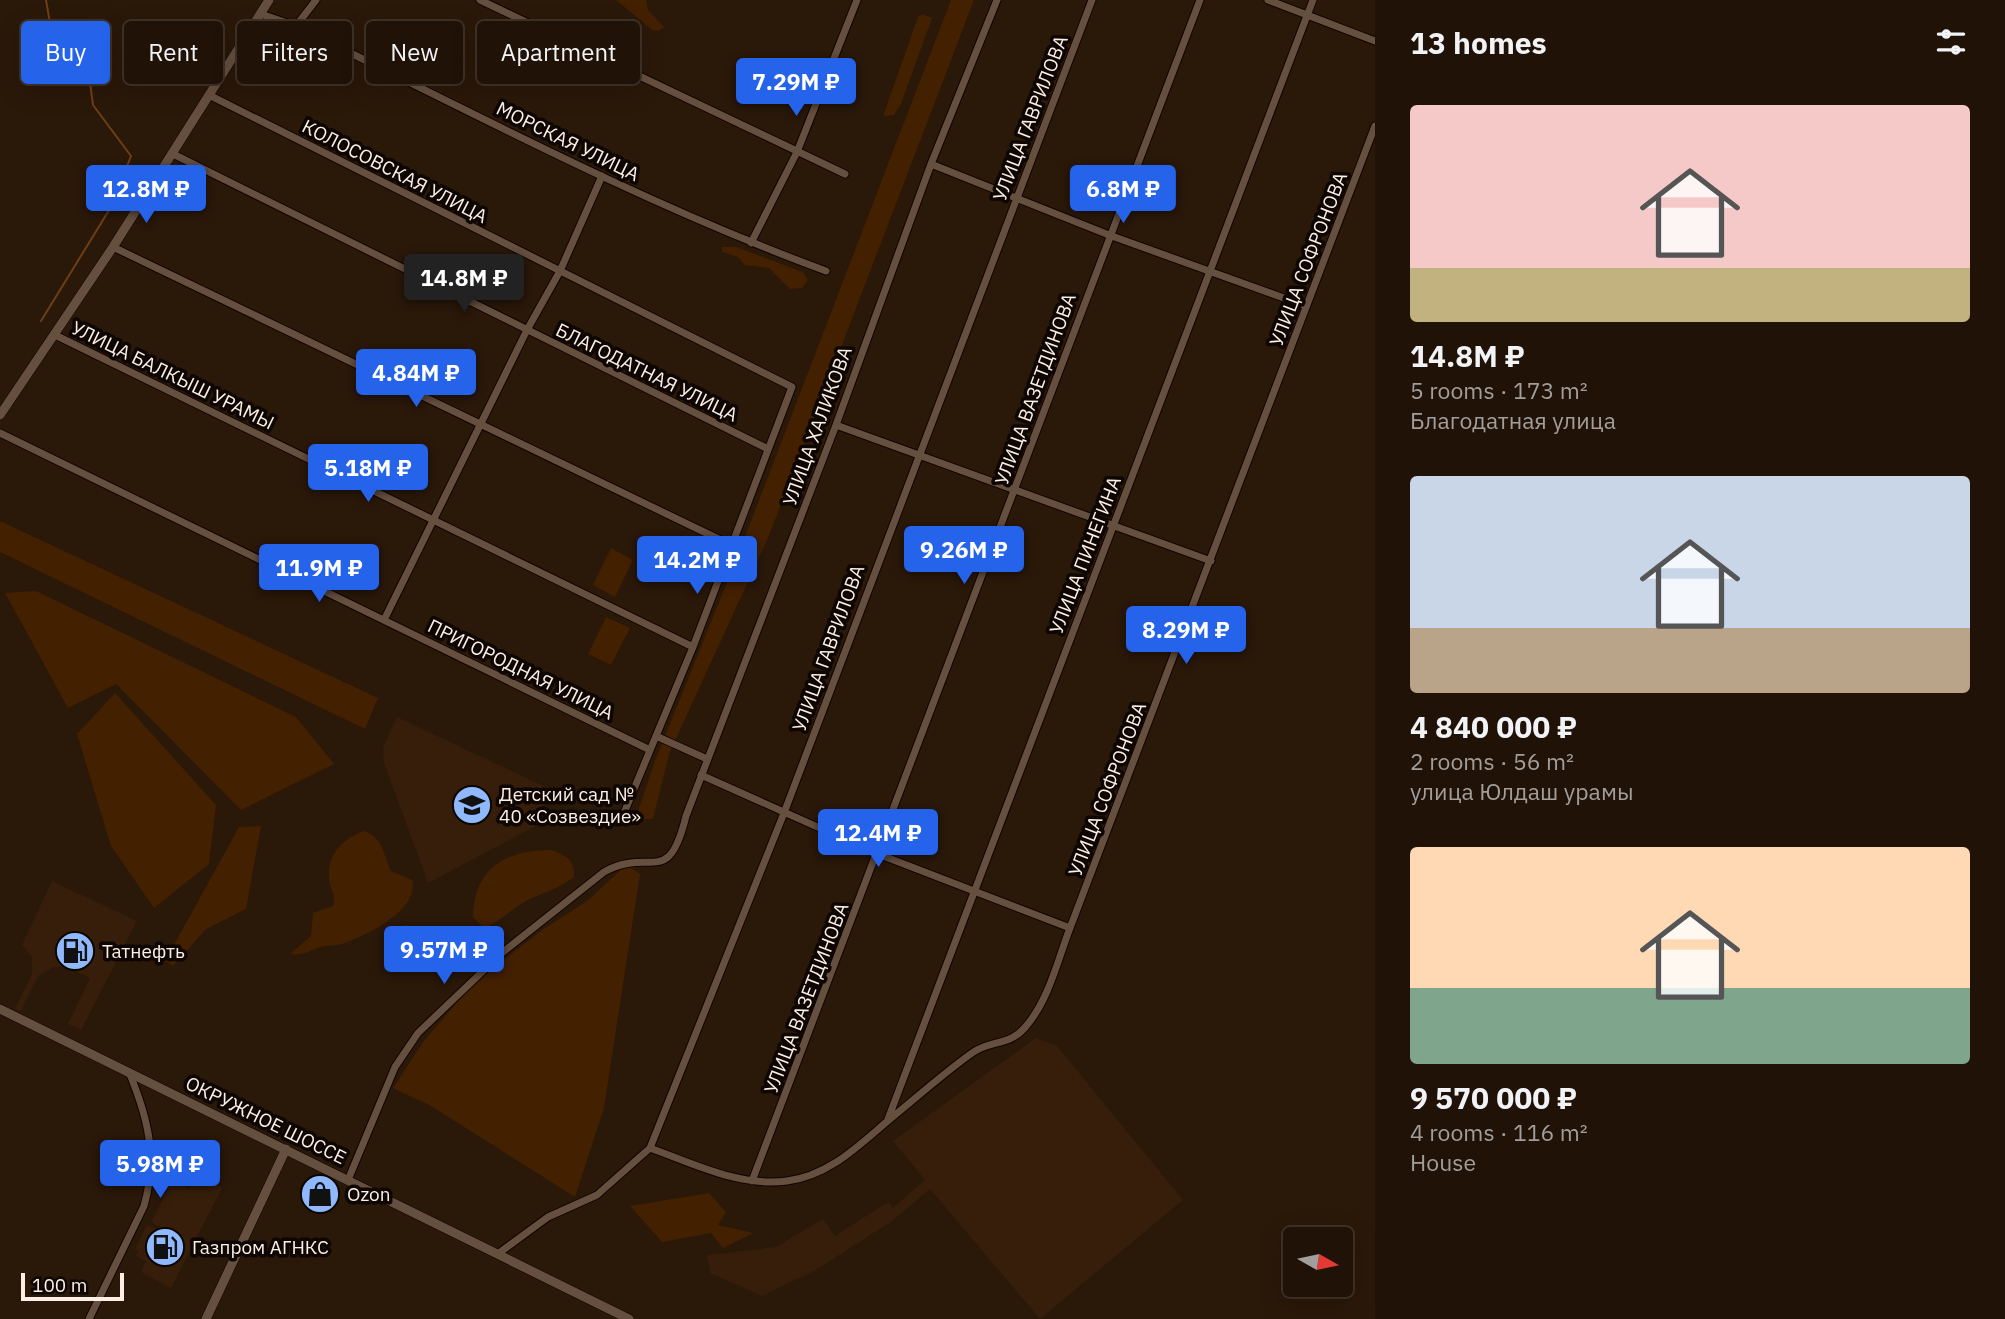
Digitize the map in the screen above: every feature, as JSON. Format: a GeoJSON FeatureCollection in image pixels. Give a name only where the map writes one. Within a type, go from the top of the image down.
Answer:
{"type":"FeatureCollection","features":[{"type":"Feature","properties":{"kind":"street"},"geometry":{"type":"LineString","coordinates":[[0,415],[113,247],[269,0]]}},
{"type":"Feature","properties":{"kind":"street"},"geometry":{"type":"LineString","coordinates":[[300,21],[316,0]]}},
{"type":"Feature","properties":{"kind":"street"},"geometry":{"type":"LineString","coordinates":[[480,0],[653,80],[845,174]]}},
{"type":"Feature","properties":{"kind":"street"},"geometry":{"type":"LineString","coordinates":[[751,243],[797,152],[858,0]]}},
{"type":"Feature","properties":{"kind":"street","name":"УЛИЦА ХАЛИКОВА"},"geometry":{"type":"LineString","coordinates":[[348,1180],[395,1067],[418,1033],[503,952],[604,872],[622,862],[657,863],[672,854],[836,425],[932,164],[997,0]]}},
{"type":"Feature","properties":{"kind":"street","name":"УЛИЦА ГАВРИЛОВА"},"geometry":{"type":"LineString","coordinates":[[650,1148],[784,813],[917,456],[1092,0]]}},
{"type":"Feature","properties":{"kind":"street","name":"УЛИЦА ВАЗЕТДИНОВА"},"geometry":{"type":"LineString","coordinates":[[752,1181],[1200,0]]}},
{"type":"Feature","properties":{"kind":"street"},"geometry":{"type":"LineString","coordinates":[[1268,0],[1375,41]]}},
{"type":"Feature","properties":{"kind":"street","name":"УЛИЦА ПИНЕГИНА"},"geometry":{"type":"LineString","coordinates":[[888,1121],[1312,0]]}},
{"type":"Feature","properties":{"kind":"street","name":"МОРСКАЯ УЛИЦА"},"geometry":{"type":"LineString","coordinates":[[261,14],[281,21]]}},
{"type":"Feature","properties":{"kind":"street","name":"МОРСКАЯ УЛИЦА"},"geometry":{"type":"LineString","coordinates":[[352,53],[602,176],[751,243],[827,271]]}},
{"type":"Feature","properties":{"kind":"street","name":"КОЛОСОВСКАЯ УЛИЦА"},"geometry":{"type":"LineString","coordinates":[[209,95],[792,387],[768,449]]}},
{"type":"Feature","properties":{"kind":"street","name":"УЛИЦА СОФРОНОВА"},"geometry":{"type":"LineString","coordinates":[[650,1148],[732,1178],[786,1181],[807,1177],[863,1145],[888,1121],[975,1051],[1010,1041],[1038,1009],[1375,126]]}},
{"type":"Feature","properties":{"kind":"street","name":"БЛАГОДАТНАЯ УЛИЦА"},"geometry":{"type":"LineString","coordinates":[[173,154],[768,449]]}},
{"type":"Feature","properties":{"kind":"street"},"geometry":{"type":"LineString","coordinates":[[932,164],[1110,234],[1307,306]]}},
{"type":"Feature","properties":{"kind":"street"},"geometry":{"type":"LineString","coordinates":[[384,620],[435,522],[527,330],[560,271],[602,176]]}},
{"type":"Feature","properties":{"kind":"street"},"geometry":{"type":"LineString","coordinates":[[113,247],[731,545]]}},
{"type":"Feature","properties":{"kind":"street","name":"УЛИЦА БАЛКЫШ УРАМЫ"},"geometry":{"type":"LineString","coordinates":[[55,335],[693,647]]}},
{"type":"Feature","properties":{"kind":"street"},"geometry":{"type":"LineString","coordinates":[[836,425],[1014,492],[1210,561]]}},
{"type":"Feature","properties":{"kind":"street","name":"ПРИГОРОДНАЯ УЛИЦА"},"geometry":{"type":"LineString","coordinates":[[0,433],[650,750]]}},
{"type":"Feature","properties":{"kind":"street"},"geometry":{"type":"LineString","coordinates":[[624,813],[693,647],[768,449]]}},
{"type":"Feature","properties":{"kind":"street"},"geometry":{"type":"LineString","coordinates":[[656,736],[707,758]]}},
{"type":"Feature","properties":{"kind":"street"},"geometry":{"type":"LineString","coordinates":[[701,775],[878,854],[973,893],[1070,928]]}},
{"type":"Feature","properties":{"kind":"street","name":"ОКРУЖНОЕ ШОССЕ"},"geometry":{"type":"LineString","coordinates":[[0,1009],[629,1319]]}},
{"type":"Feature","properties":{"kind":"street"},"geometry":{"type":"LineString","coordinates":[[89,1319],[144,1206],[150,1186],[152,1144],[148,1121],[129,1072]]}},
{"type":"Feature","properties":{"kind":"street"},"geometry":{"type":"LineString","coordinates":[[499,1253],[548,1217],[597,1195],[650,1148]]}},
{"type":"Feature","properties":{"kind":"street"},"geometry":{"type":"LineString","coordinates":[[206,1319],[286,1149]]}},
{"type":"Feature","properties":{"kind":"shaded area"},"geometry":{"type":"Polygon","coordinates":[[[616,0],[646,0],[648,10],[664,27],[658,31],[652,30],[616,0]]]}},
{"type":"Feature","properties":{"kind":"shaded area"},"geometry":{"type":"Polygon","coordinates":[[[951,0],[974,0],[768,538],[669,754],[653,819],[635,820],[655,761],[738,555],[951,0]]]}},
{"type":"Feature","properties":{"kind":"shaded area"},"geometry":{"type":"Polygon","coordinates":[[[922,14],[932,18],[901,104],[894,115],[883,116],[918,17],[922,14]]]}},
{"type":"Feature","properties":{"kind":"shaded area"},"geometry":{"type":"Polygon","coordinates":[[[722,247],[736,247],[803,272],[808,280],[802,288],[790,289],[769,268],[745,265],[738,257],[722,252],[722,247]]]}},
{"type":"Feature","properties":{"kind":"shaded area"},"geometry":{"type":"Polygon","coordinates":[[[0,521],[378,698],[365,729],[0,552],[0,521]]]}},
{"type":"Feature","properties":{"kind":"shaded area"},"geometry":{"type":"Polygon","coordinates":[[[611,548],[633,560],[615,597],[593,585],[611,548]]]}},
{"type":"Feature","properties":{"kind":"shaded area"},"geometry":{"type":"Polygon","coordinates":[[[36,591],[296,717],[334,764],[241,810],[116,684],[68,708],[5,593],[36,591]]]}},
{"type":"Feature","properties":{"kind":"shaded area"},"geometry":{"type":"Polygon","coordinates":[[[606,617],[630,628],[611,665],[588,654],[606,617]]]}},
{"type":"Feature","properties":{"kind":"shaded area"},"geometry":{"type":"Polygon","coordinates":[[[115,693],[216,805],[209,864],[154,908],[111,846],[77,734],[115,693]]]}},
{"type":"Feature","properties":{"kind":"shaded area","name":"Детский сад № 40 «Созвездие»"},"geometry":{"type":"Polygon","coordinates":[[[397,717],[552,790],[534,827],[428,883],[384,763],[383,747],[397,717]]]}},
{"type":"Feature","properties":{"kind":"shaded area"},"geometry":{"type":"Polygon","coordinates":[[[261,826],[246,909],[206,929],[173,966],[165,961],[239,827],[261,826]]]}},
{"type":"Feature","properties":{"kind":"shaded area"},"geometry":{"type":"Polygon","coordinates":[[[364,831],[379,842],[391,871],[412,880],[408,902],[389,920],[352,940],[302,954],[290,954],[311,936],[313,913],[333,906],[329,870],[338,848],[349,838],[364,831]]]}},
{"type":"Feature","properties":{"kind":"shaded area"},"geometry":{"type":"Polygon","coordinates":[[[551,850],[568,859],[573,867],[574,877],[522,903],[484,928],[473,917],[479,886],[495,865],[520,854],[551,850]]]}},
{"type":"Feature","properties":{"kind":"shaded area"},"geometry":{"type":"Polygon","coordinates":[[[626,865],[640,874],[604,1108],[575,1197],[431,1106],[393,1088],[423,1042],[474,983],[542,930],[587,901],[626,865]]]}},
{"type":"Feature","properties":{"kind":"shaded area","name":"Татнефть"},"geometry":{"type":"Polygon","coordinates":[[[52,881],[137,921],[81,1030],[68,1024],[90,978],[65,966],[54,967],[38,976],[21,1011],[15,1009],[32,974],[32,957],[22,945],[52,881]]]}},
{"type":"Feature","properties":{"kind":"shaded area"},"geometry":{"type":"Polygon","coordinates":[[[407,925],[426,932],[429,938],[426,952],[420,955],[389,941],[394,929],[407,925]]]}},
{"type":"Feature","properties":{"kind":"shaded area"},"geometry":{"type":"Polygon","coordinates":[[[1036,1038],[1057,1046],[1183,1200],[1040,1319],[930,1189],[892,1221],[816,1270],[762,1296],[710,1273],[707,1255],[776,1247],[823,1219],[835,1236],[888,1202],[893,1208],[925,1180],[893,1141],[1036,1038]]]}},
{"type":"Feature","properties":{"kind":"shaded area"},"geometry":{"type":"Polygon","coordinates":[[[196,1175],[222,1188],[171,1288],[141,1272],[146,1261],[136,1256],[139,1251],[135,1249],[147,1225],[163,1232],[164,1229],[151,1222],[172,1181],[189,1189],[196,1175]]]}},
{"type":"Feature","properties":{"kind":"shaded area"},"geometry":{"type":"Polygon","coordinates":[[[709,1193],[726,1212],[718,1225],[753,1233],[723,1248],[711,1233],[662,1242],[630,1206],[709,1193]]]}},
{"type":"Feature","properties":{"kind":"waterway"},"geometry":{"type":"LineString","coordinates":[[41,321],[111,207],[131,156],[93,105],[86,52],[50,23],[46,0]]}},
{"type":"Feature","properties":{"kind":"place","name":"Детский сад № 40 «Созвездие»"},"geometry":{"type":"Point","coordinates":[472,805]}},
{"type":"Feature","properties":{"kind":"place","name":"Татнефть"},"geometry":{"type":"Point","coordinates":[75,951]}},
{"type":"Feature","properties":{"kind":"place","name":"Ozon"},"geometry":{"type":"Point","coordinates":[320,1194]}},
{"type":"Feature","properties":{"kind":"place","name":"Газпром АГНКС"},"geometry":{"type":"Point","coordinates":[165,1247]}}]}
